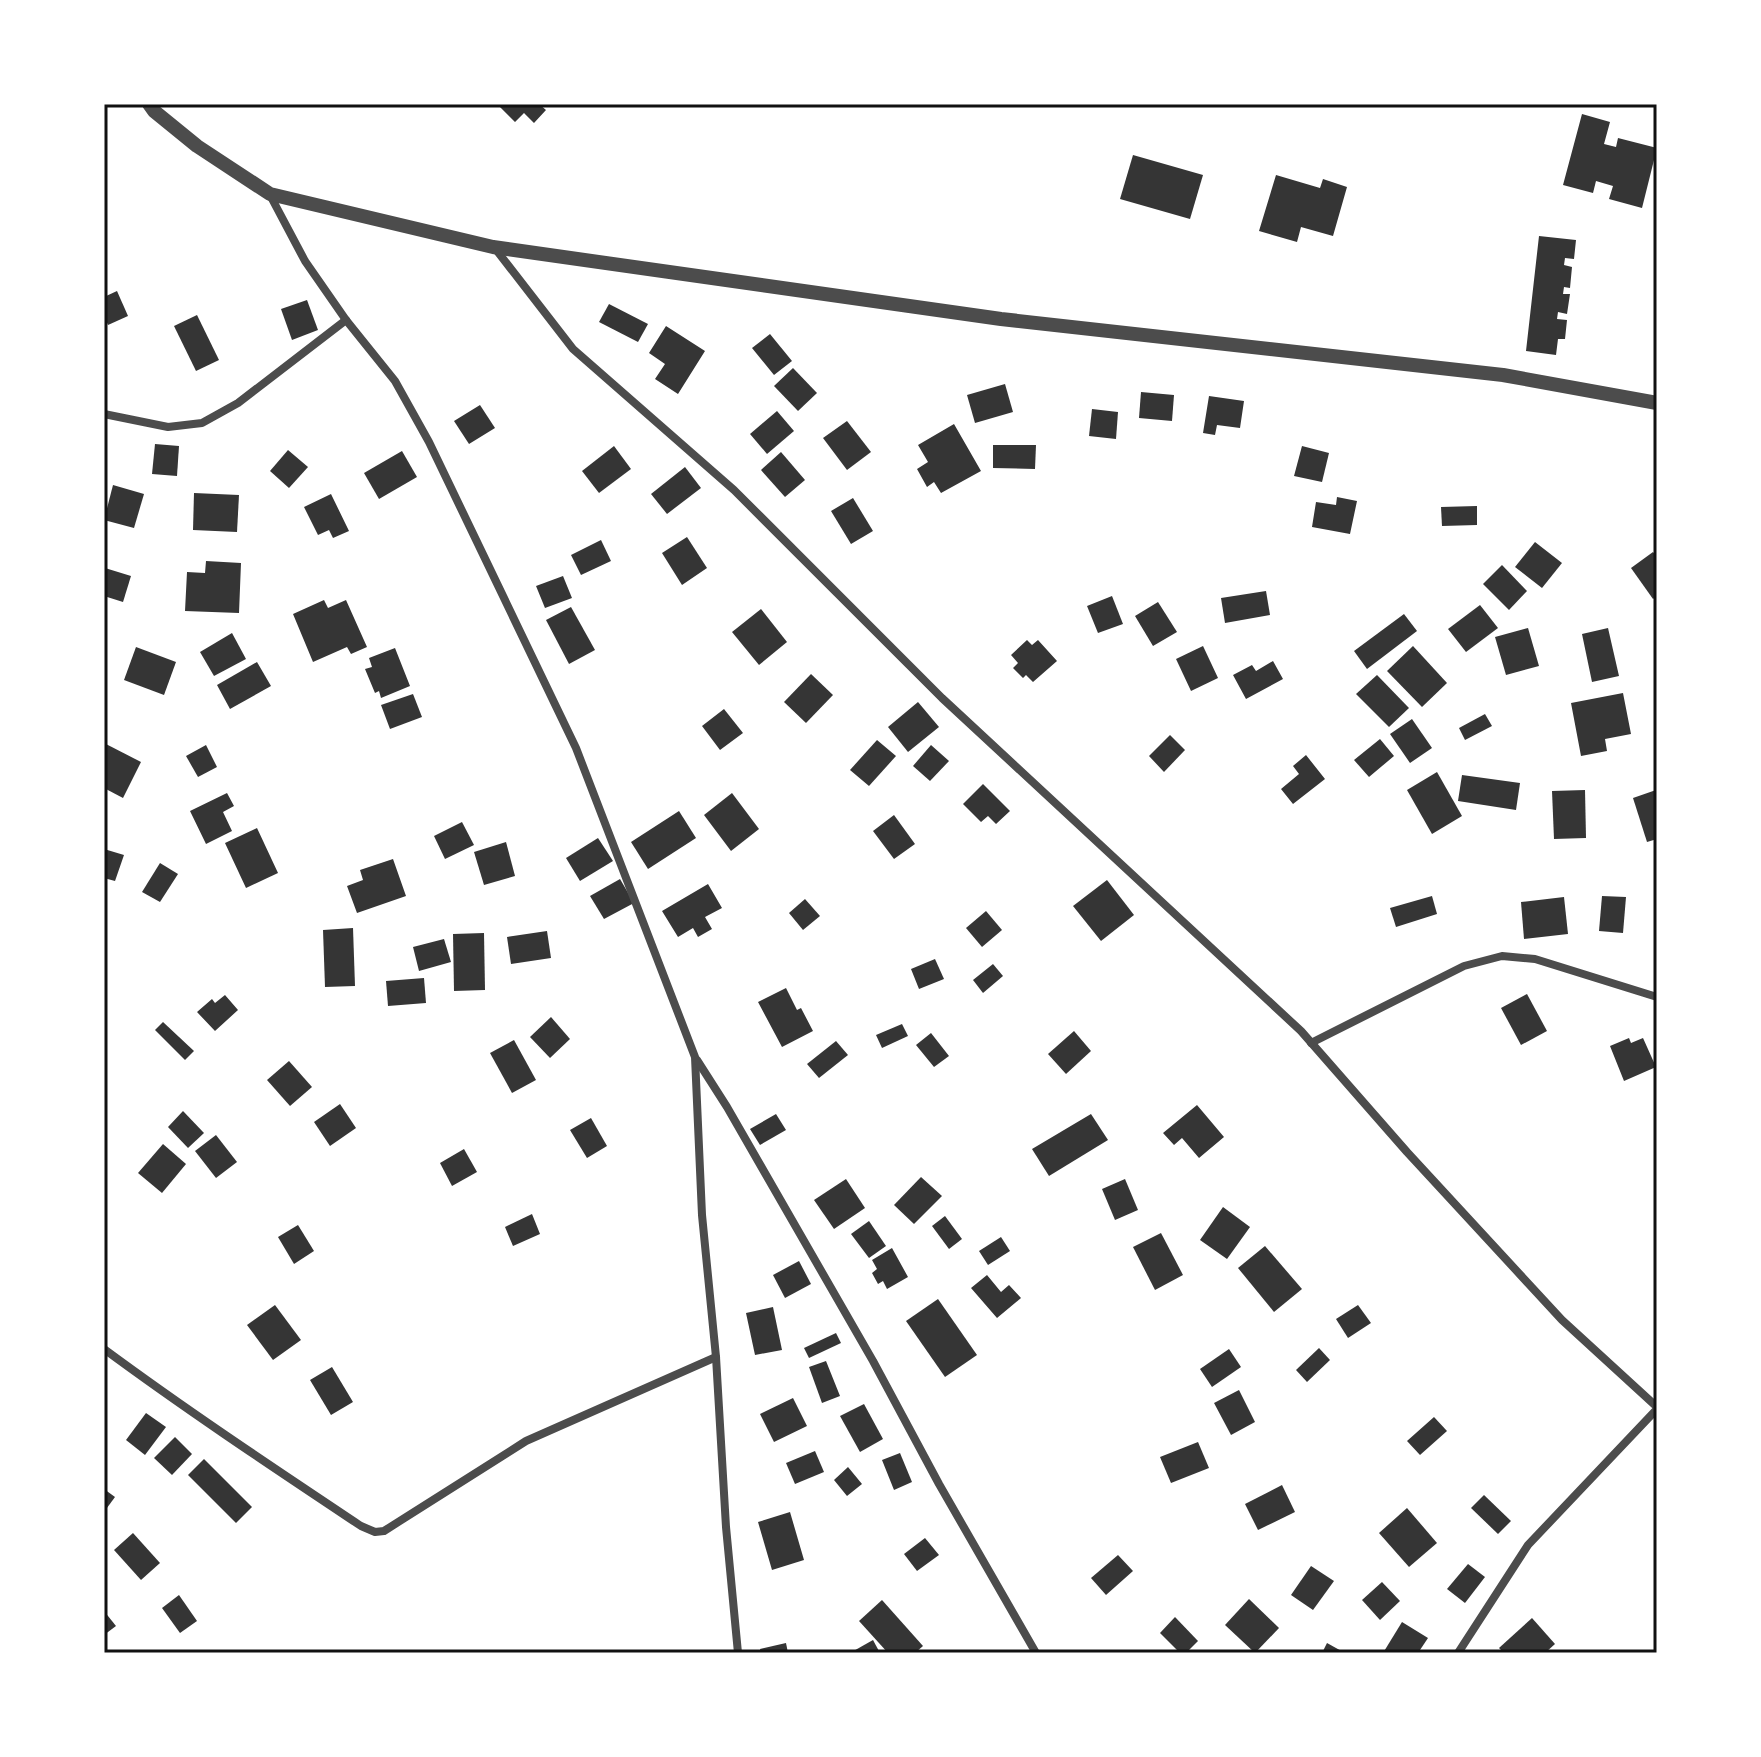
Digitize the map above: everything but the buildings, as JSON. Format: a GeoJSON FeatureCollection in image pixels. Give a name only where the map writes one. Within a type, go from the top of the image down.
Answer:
{"type":"FeatureCollection","features":[{"type":"Feature","properties":{"kind":"street"},"geometry":{"type":"LineString","coordinates":[[149,104],[197,146],[270,194],[493,247],[1001,319],[1503,375],[1657,403]]}},
{"type":"Feature","properties":{"kind":"street"},"geometry":{"type":"LineString","coordinates":[[270,194],[305,261],[346,320],[395,381],[429,442],[576,748],[695,1057],[873,1361],[1036,1653]]}},
{"type":"Feature","properties":{"kind":"street"},"geometry":{"type":"LineString","coordinates":[[493,247],[573,349],[734,490],[942,698],[1311,1043],[1562,1320],[1657,1408],[1528,1545],[1458,1653]]}},
{"type":"Feature","properties":{"kind":"street"},"geometry":{"type":"LineString","coordinates":[[104,414],[168,427],[202,423],[238,403],[346,320]]}},
{"type":"Feature","properties":{"kind":"street"},"geometry":{"type":"LineString","coordinates":[[1311,1043],[1464,966],[1502,956],[1535,959],[1657,997]]}},
{"type":"Feature","properties":{"kind":"street"},"geometry":{"type":"LineString","coordinates":[[695,1057],[702,1215],[738,1653]]}},
{"type":"Feature","properties":{"kind":"street"},"geometry":{"type":"LineString","coordinates":[[104,1349],[274,1468],[361,1526],[375,1532],[384,1531],[526,1441],[716,1357]]}}]}
